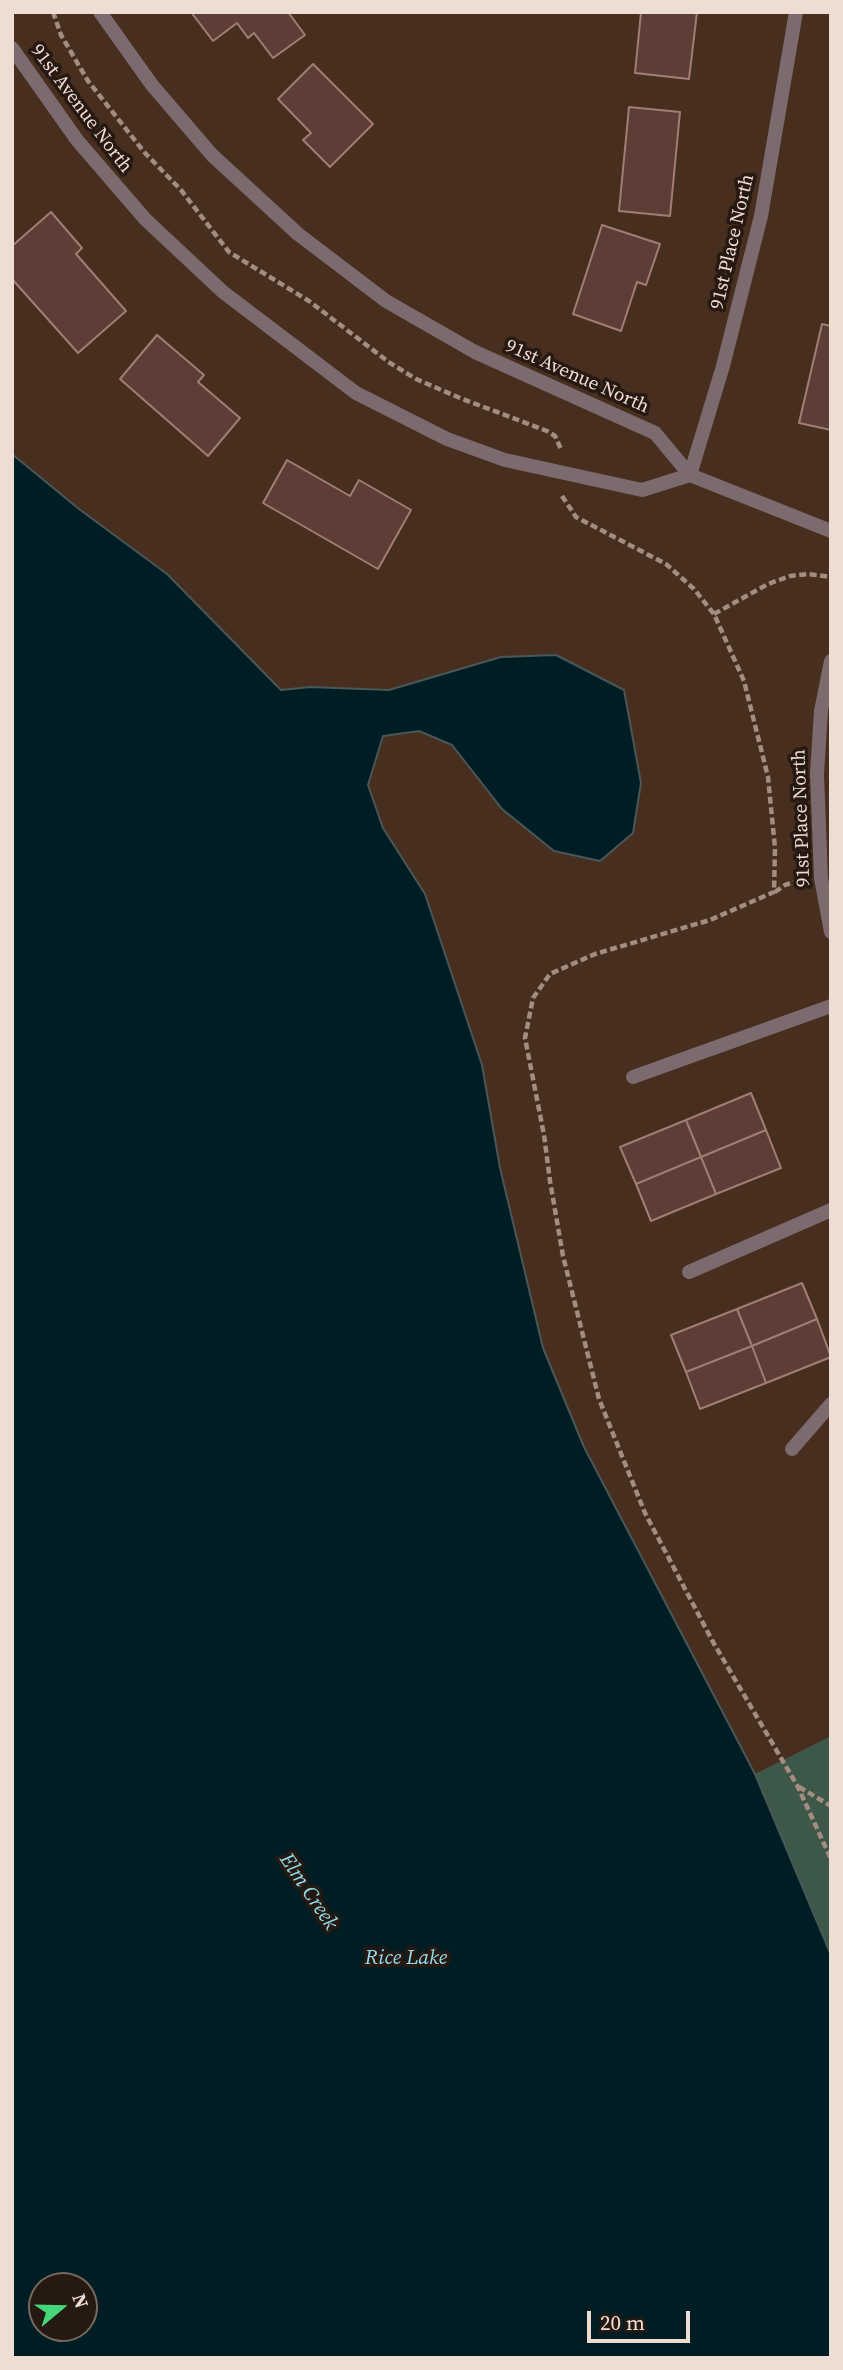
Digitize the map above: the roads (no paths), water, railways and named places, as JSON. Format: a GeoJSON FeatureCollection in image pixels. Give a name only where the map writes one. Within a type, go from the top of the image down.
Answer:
{"type":"FeatureCollection","features":[{"type":"Feature","properties":{"kind":"street","name":"91st Avenue North"},"geometry":{"type":"LineString","coordinates":[[12,48],[76,140],[145,219],[223,292],[356,393],[447,439],[539,469],[642,490],[690,475],[655,433],[475,352],[386,300],[298,234],[212,155],[152,85],[100,12]]}},
{"type":"Feature","properties":{"kind":"street","name":"91st Place North"},"geometry":{"type":"LineString","coordinates":[[690,475],[723,366],[761,216],[796,12]]}},
{"type":"Feature","properties":{"kind":"street"},"geometry":{"type":"LineString","coordinates":[[690,475],[831,531]]}},
{"type":"Feature","properties":{"kind":"street","name":"91st Place North"},"geometry":{"type":"LineString","coordinates":[[831,661],[821,710],[824,813],[821,878],[831,932]]}},
{"type":"Feature","properties":{"kind":"street"},"geometry":{"type":"LineString","coordinates":[[633,1077],[831,1006]]}},
{"type":"Feature","properties":{"kind":"street"},"geometry":{"type":"LineString","coordinates":[[689,1272],[831,1210]]}},
{"type":"Feature","properties":{"kind":"street"},"geometry":{"type":"LineString","coordinates":[[792,1449],[831,1404]]}},
{"type":"Feature","properties":{"kind":"water","name":"Rice Lake"},"geometry":{"type":"Polygon","coordinates":[[[12,454],[79,509],[167,574],[281,690],[310,687],[389,690],[501,657],[556,655],[624,690],[641,783],[633,833],[600,861],[554,851],[502,809],[452,745],[419,731],[383,736],[368,785],[383,828],[425,894],[482,1065],[500,1168],[543,1348],[584,1447],[755,1774],[831,1955],[831,2358],[12,2358],[12,454]]]}},
{"type":"Feature","properties":{"kind":"water label","name":"Elm Creek"},"geometry":{"type":"Point","coordinates":[308,1892]}}]}
